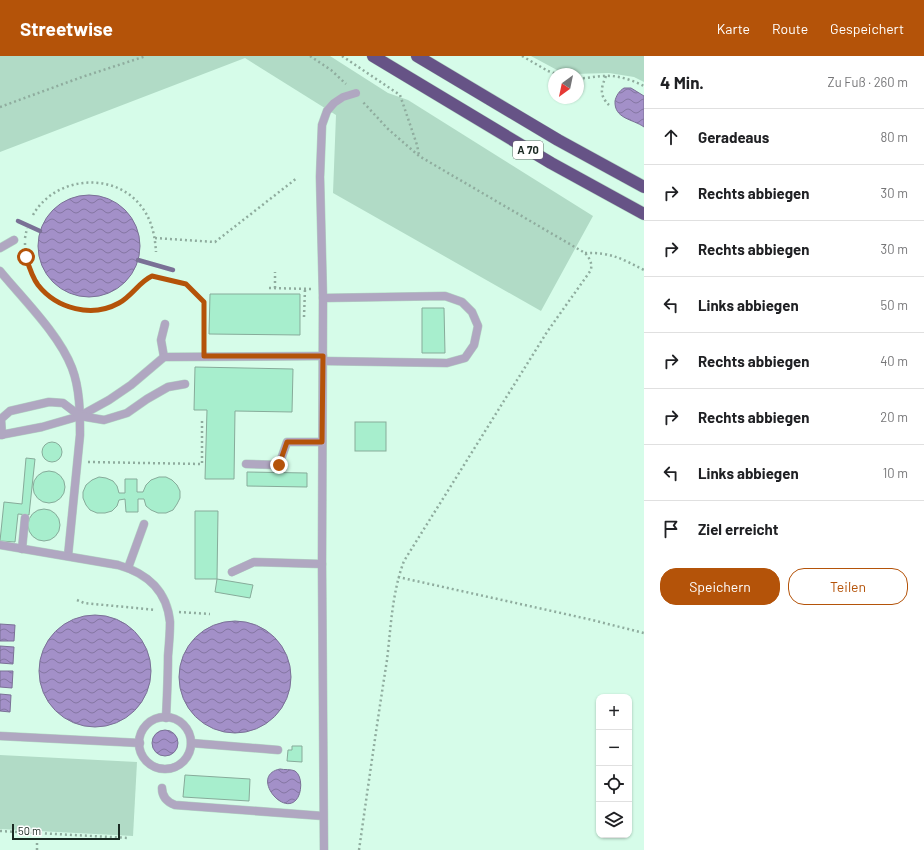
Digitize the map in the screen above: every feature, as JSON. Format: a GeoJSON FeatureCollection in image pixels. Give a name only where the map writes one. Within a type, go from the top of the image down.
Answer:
{"type":"FeatureCollection","features":[{"type":"Feature","properties":{"kind":"highway","name":"A 70"},"geometry":{"type":"LineString","coordinates":[[374,56],[551,163],[644,214]]}},
{"type":"Feature","properties":{"kind":"highway","name":"A 70"},"geometry":{"type":"LineString","coordinates":[[422,59],[558,140],[644,187]]}},
{"type":"Feature","properties":{"kind":"lane"},"geometry":{"type":"LineString","coordinates":[[324,850],[322,564],[323,289],[320,177],[322,125],[327,111],[334,103],[343,97],[356,94]]}},
{"type":"Feature","properties":{"kind":"lane"},"geometry":{"type":"LineString","coordinates":[[0,248],[14,240]]}},
{"type":"Feature","properties":{"kind":"lane"},"geometry":{"type":"LineString","coordinates":[[0,271],[48,328],[62,348],[72,368],[78,392],[80,435],[68,556]]}},
{"type":"Feature","properties":{"kind":"lane"},"geometry":{"type":"LineString","coordinates":[[185,384],[168,387],[127,413],[104,420],[80,416],[63,403],[49,402],[10,411],[1,419],[1,435],[42,427],[80,416],[131,386],[164,357],[204,356],[323,358],[447,363],[465,358],[474,345],[478,326],[472,312],[462,302],[445,296],[323,298]]}},
{"type":"Feature","properties":{"kind":"lane"},"geometry":{"type":"LineString","coordinates":[[164,357],[161,340],[165,324]]}},
{"type":"Feature","properties":{"kind":"lane"},"geometry":{"type":"LineString","coordinates":[[246,464],[279,465],[287,442],[322,442]]}},
{"type":"Feature","properties":{"kind":"lane"},"geometry":{"type":"LineString","coordinates":[[22,549],[25,518]]}},
{"type":"Feature","properties":{"kind":"lane"},"geometry":{"type":"LineString","coordinates":[[128,568],[144,524]]}},
{"type":"Feature","properties":{"kind":"lane"},"geometry":{"type":"LineString","coordinates":[[0,545],[128,568],[150,580],[165,601],[170,623],[166,718]]}},
{"type":"Feature","properties":{"kind":"lane"},"geometry":{"type":"LineString","coordinates":[[232,572],[254,562],[322,564]]}},
{"type":"Feature","properties":{"kind":"lane"},"geometry":{"type":"LineString","coordinates":[[166,718],[176,720],[184,725],[189,734],[191,743],[190,753],[184,762],[176,767],[164,769],[156,768],[148,763],[142,754],[140,742],[142,733],[147,725],[156,720],[166,718]]}},
{"type":"Feature","properties":{"kind":"lane"},"geometry":{"type":"LineString","coordinates":[[0,736],[140,742]]}},
{"type":"Feature","properties":{"kind":"lane"},"geometry":{"type":"LineString","coordinates":[[191,743],[278,750]]}},
{"type":"Feature","properties":{"kind":"lane"},"geometry":{"type":"LineString","coordinates":[[162,788],[162,793],[165,798],[169,803],[175,805],[323,816]]}},
{"type":"Feature","properties":{"kind":"path"},"geometry":{"type":"LineString","coordinates":[[0,107],[82,77],[146,56]]}},
{"type":"Feature","properties":{"kind":"path"},"geometry":{"type":"LineString","coordinates":[[310,56],[331,70],[356,94],[388,129],[419,156],[585,253],[590,259],[592,265],[591,270],[547,332],[404,561],[398,578],[393,602],[359,850]]}},
{"type":"Feature","properties":{"kind":"path"},"geometry":{"type":"LineString","coordinates":[[342,56],[400,95],[417,145],[419,156]]}},
{"type":"Feature","properties":{"kind":"path"},"geometry":{"type":"LineString","coordinates":[[522,56],[548,71]]}},
{"type":"Feature","properties":{"kind":"path"},"geometry":{"type":"LineString","coordinates":[[584,78],[606,76],[630,80],[644,86]]}},
{"type":"Feature","properties":{"kind":"path"},"geometry":{"type":"LineString","coordinates":[[606,76],[601,91],[602,97],[608,105]]}},
{"type":"Feature","properties":{"kind":"path"},"geometry":{"type":"LineString","coordinates":[[155,238],[215,242],[297,178]]}},
{"type":"Feature","properties":{"kind":"path"},"geometry":{"type":"LineString","coordinates":[[33,215],[46,199],[55,192],[69,186],[94,182],[108,184],[123,190],[142,206],[148,216],[155,238],[156,252]]}},
{"type":"Feature","properties":{"kind":"path"},"geometry":{"type":"LineString","coordinates":[[27,228],[25,236],[26,257],[31,272],[38,285],[46,294],[63,305],[83,310],[108,308],[120,303],[130,296],[146,279],[152,276],[186,284],[204,302],[204,356]]}},
{"type":"Feature","properties":{"kind":"path"},"geometry":{"type":"LineString","coordinates":[[585,253],[600,252],[616,256],[644,270]]}},
{"type":"Feature","properties":{"kind":"path"},"geometry":{"type":"LineString","coordinates":[[275,272],[275,288]]}},
{"type":"Feature","properties":{"kind":"path"},"geometry":{"type":"LineString","coordinates":[[269,288],[323,289]]}},
{"type":"Feature","properties":{"kind":"path"},"geometry":{"type":"LineString","coordinates":[[304,289],[304,317]]}},
{"type":"Feature","properties":{"kind":"path"},"geometry":{"type":"LineString","coordinates":[[78,462],[202,464],[202,421]]}},
{"type":"Feature","properties":{"kind":"path"},"geometry":{"type":"LineString","coordinates":[[398,578],[588,619],[644,633]]}},
{"type":"Feature","properties":{"kind":"path"},"geometry":{"type":"LineString","coordinates":[[77,600],[84,603],[210,614]]}},
{"type":"Feature","properties":{"kind":"path"},"geometry":{"type":"LineString","coordinates":[[0,831],[129,838]]}},
{"type":"Feature","properties":{"kind":"path"},"geometry":{"type":"LineString","coordinates":[[36,850],[37,833]]}},
{"type":"Feature","properties":{"kind":"green space"},"geometry":{"type":"Polygon","coordinates":[[[0,56],[330,56],[388,93],[408,100],[593,216],[541,311],[333,193],[336,115],[245,58],[0,152],[0,56]]]}},
{"type":"Feature","properties":{"kind":"green space"},"geometry":{"type":"Polygon","coordinates":[[[531,56],[644,56],[644,82],[634,77],[609,73],[584,74],[584,68],[553,68],[531,56]]]}},
{"type":"Feature","properties":{"kind":"green space"},"geometry":{"type":"Polygon","coordinates":[[[0,755],[137,762],[133,836],[0,829],[0,755]]]}},
{"type":"Feature","properties":{"kind":"water"},"geometry":{"type":"Polygon","coordinates":[[[624,88],[631,88],[644,96],[644,127],[625,118],[618,112],[615,99],[619,92],[624,88]]]}},
{"type":"Feature","properties":{"kind":"water"},"geometry":{"type":"Polygon","coordinates":[[[89,195],[108,199],[125,210],[136,227],[140,246],[136,265],[125,282],[108,293],[89,297],[70,293],[53,282],[42,265],[38,246],[42,227],[53,210],[70,199],[89,195]]]}},
{"type":"Feature","properties":{"kind":"water"},"geometry":{"type":"Polygon","coordinates":[[[95,615],[117,619],[135,631],[147,649],[151,671],[147,693],[135,711],[117,723],[95,727],[73,723],[55,711],[43,693],[39,671],[43,649],[55,631],[73,619],[95,615]]]}},
{"type":"Feature","properties":{"kind":"water"},"geometry":{"type":"Polygon","coordinates":[[[235,621],[257,625],[275,637],[287,655],[291,677],[287,699],[275,717],[257,729],[235,733],[213,729],[195,717],[183,699],[179,677],[183,655],[195,637],[213,625],[235,621]]]}},
{"type":"Feature","properties":{"kind":"water"},"geometry":{"type":"Polygon","coordinates":[[[0,624],[15,625],[14,641],[0,641],[0,624]]]}},
{"type":"Feature","properties":{"kind":"water"},"geometry":{"type":"Polygon","coordinates":[[[0,646],[14,647],[13,664],[0,663],[0,646]]]}},
{"type":"Feature","properties":{"kind":"water"},"geometry":{"type":"Polygon","coordinates":[[[0,671],[13,671],[12,688],[0,687],[0,671]]]}},
{"type":"Feature","properties":{"kind":"water"},"geometry":{"type":"Polygon","coordinates":[[[0,694],[11,695],[10,712],[0,711],[0,694]]]}},
{"type":"Feature","properties":{"kind":"water"},"geometry":{"type":"Polygon","coordinates":[[[165,730],[174,734],[178,743],[174,752],[165,756],[156,752],[152,743],[156,734],[165,730]]]}},
{"type":"Feature","properties":{"kind":"water"},"geometry":{"type":"Polygon","coordinates":[[[280,769],[292,770],[298,773],[301,785],[300,794],[296,800],[290,804],[283,803],[277,799],[268,786],[268,779],[272,773],[280,769]]]}},
{"type":"Feature","properties":{"kind":"building"},"geometry":{"type":"Polygon","coordinates":[[[210,294],[300,294],[300,335],[209,334],[210,294]]]}},
{"type":"Feature","properties":{"kind":"building"},"geometry":{"type":"Polygon","coordinates":[[[422,308],[444,308],[445,353],[422,353],[422,308]]]}},
{"type":"Feature","properties":{"kind":"building"},"geometry":{"type":"Polygon","coordinates":[[[195,367],[293,369],[292,412],[235,411],[234,479],[205,479],[207,410],[194,410],[195,367]]]}},
{"type":"Feature","properties":{"kind":"building"},"geometry":{"type":"Polygon","coordinates":[[[355,422],[386,422],[386,451],[355,451],[355,422]]]}},
{"type":"Feature","properties":{"kind":"building"},"geometry":{"type":"Polygon","coordinates":[[[52,442],[59,445],[62,452],[59,459],[52,462],[45,459],[42,452],[45,445],[52,442]]]}},
{"type":"Feature","properties":{"kind":"building"},"geometry":{"type":"Polygon","coordinates":[[[26,458],[35,459],[29,515],[18,514],[15,542],[0,541],[4,502],[22,504],[26,458]]]}},
{"type":"Feature","properties":{"kind":"building"},"geometry":{"type":"Polygon","coordinates":[[[46,471],[52,471],[62,478],[65,487],[64,493],[58,500],[52,503],[46,503],[36,496],[33,490],[33,484],[40,474],[46,471]]]}},
{"type":"Feature","properties":{"kind":"building"},"geometry":{"type":"Polygon","coordinates":[[[247,472],[307,473],[307,487],[247,486],[247,472]]]}},
{"type":"Feature","properties":{"kind":"building"},"geometry":{"type":"Polygon","coordinates":[[[99,477],[113,481],[117,486],[119,493],[125,493],[125,479],[137,479],[137,492],[143,492],[146,485],[151,480],[159,477],[166,477],[177,485],[180,491],[180,498],[173,510],[166,513],[158,513],[151,510],[146,506],[144,499],[138,499],[138,512],[126,512],[125,499],[119,500],[117,506],[112,511],[97,513],[90,510],[86,505],[83,498],[83,492],[86,485],[99,477]]]}},
{"type":"Feature","properties":{"kind":"building"},"geometry":{"type":"Polygon","coordinates":[[[41,509],[47,509],[57,516],[60,525],[59,531],[53,538],[47,541],[41,541],[31,534],[28,528],[28,522],[35,512],[41,509]]]}},
{"type":"Feature","properties":{"kind":"building"},"geometry":{"type":"Polygon","coordinates":[[[195,511],[218,511],[217,579],[195,579],[195,511]]]}},
{"type":"Feature","properties":{"kind":"building"},"geometry":{"type":"Polygon","coordinates":[[[217,579],[253,585],[250,598],[215,592],[217,579]]]}},
{"type":"Feature","properties":{"kind":"building"},"geometry":{"type":"Polygon","coordinates":[[[292,746],[302,746],[302,762],[287,761],[288,750],[292,750],[292,746]]]}},
{"type":"Feature","properties":{"kind":"building"},"geometry":{"type":"Polygon","coordinates":[[[185,775],[250,779],[249,801],[183,797],[185,775]]]}},
{"type":"Feature","properties":{"kind":"waterway"},"geometry":{"type":"LineString","coordinates":[[18,221],[40,231]]}},
{"type":"Feature","properties":{"kind":"waterway"},"geometry":{"type":"LineString","coordinates":[[138,260],[173,270]]}},
{"type":"Feature","properties":{"kind":"route"},"geometry":{"type":"LineString","coordinates":[[26,257],[31,272],[38,285],[46,294],[63,305],[83,310],[108,308],[120,303],[130,296],[146,279],[152,276],[186,284],[204,302],[204,356],[323,356],[322,442],[287,442],[279,465]]}}]}
